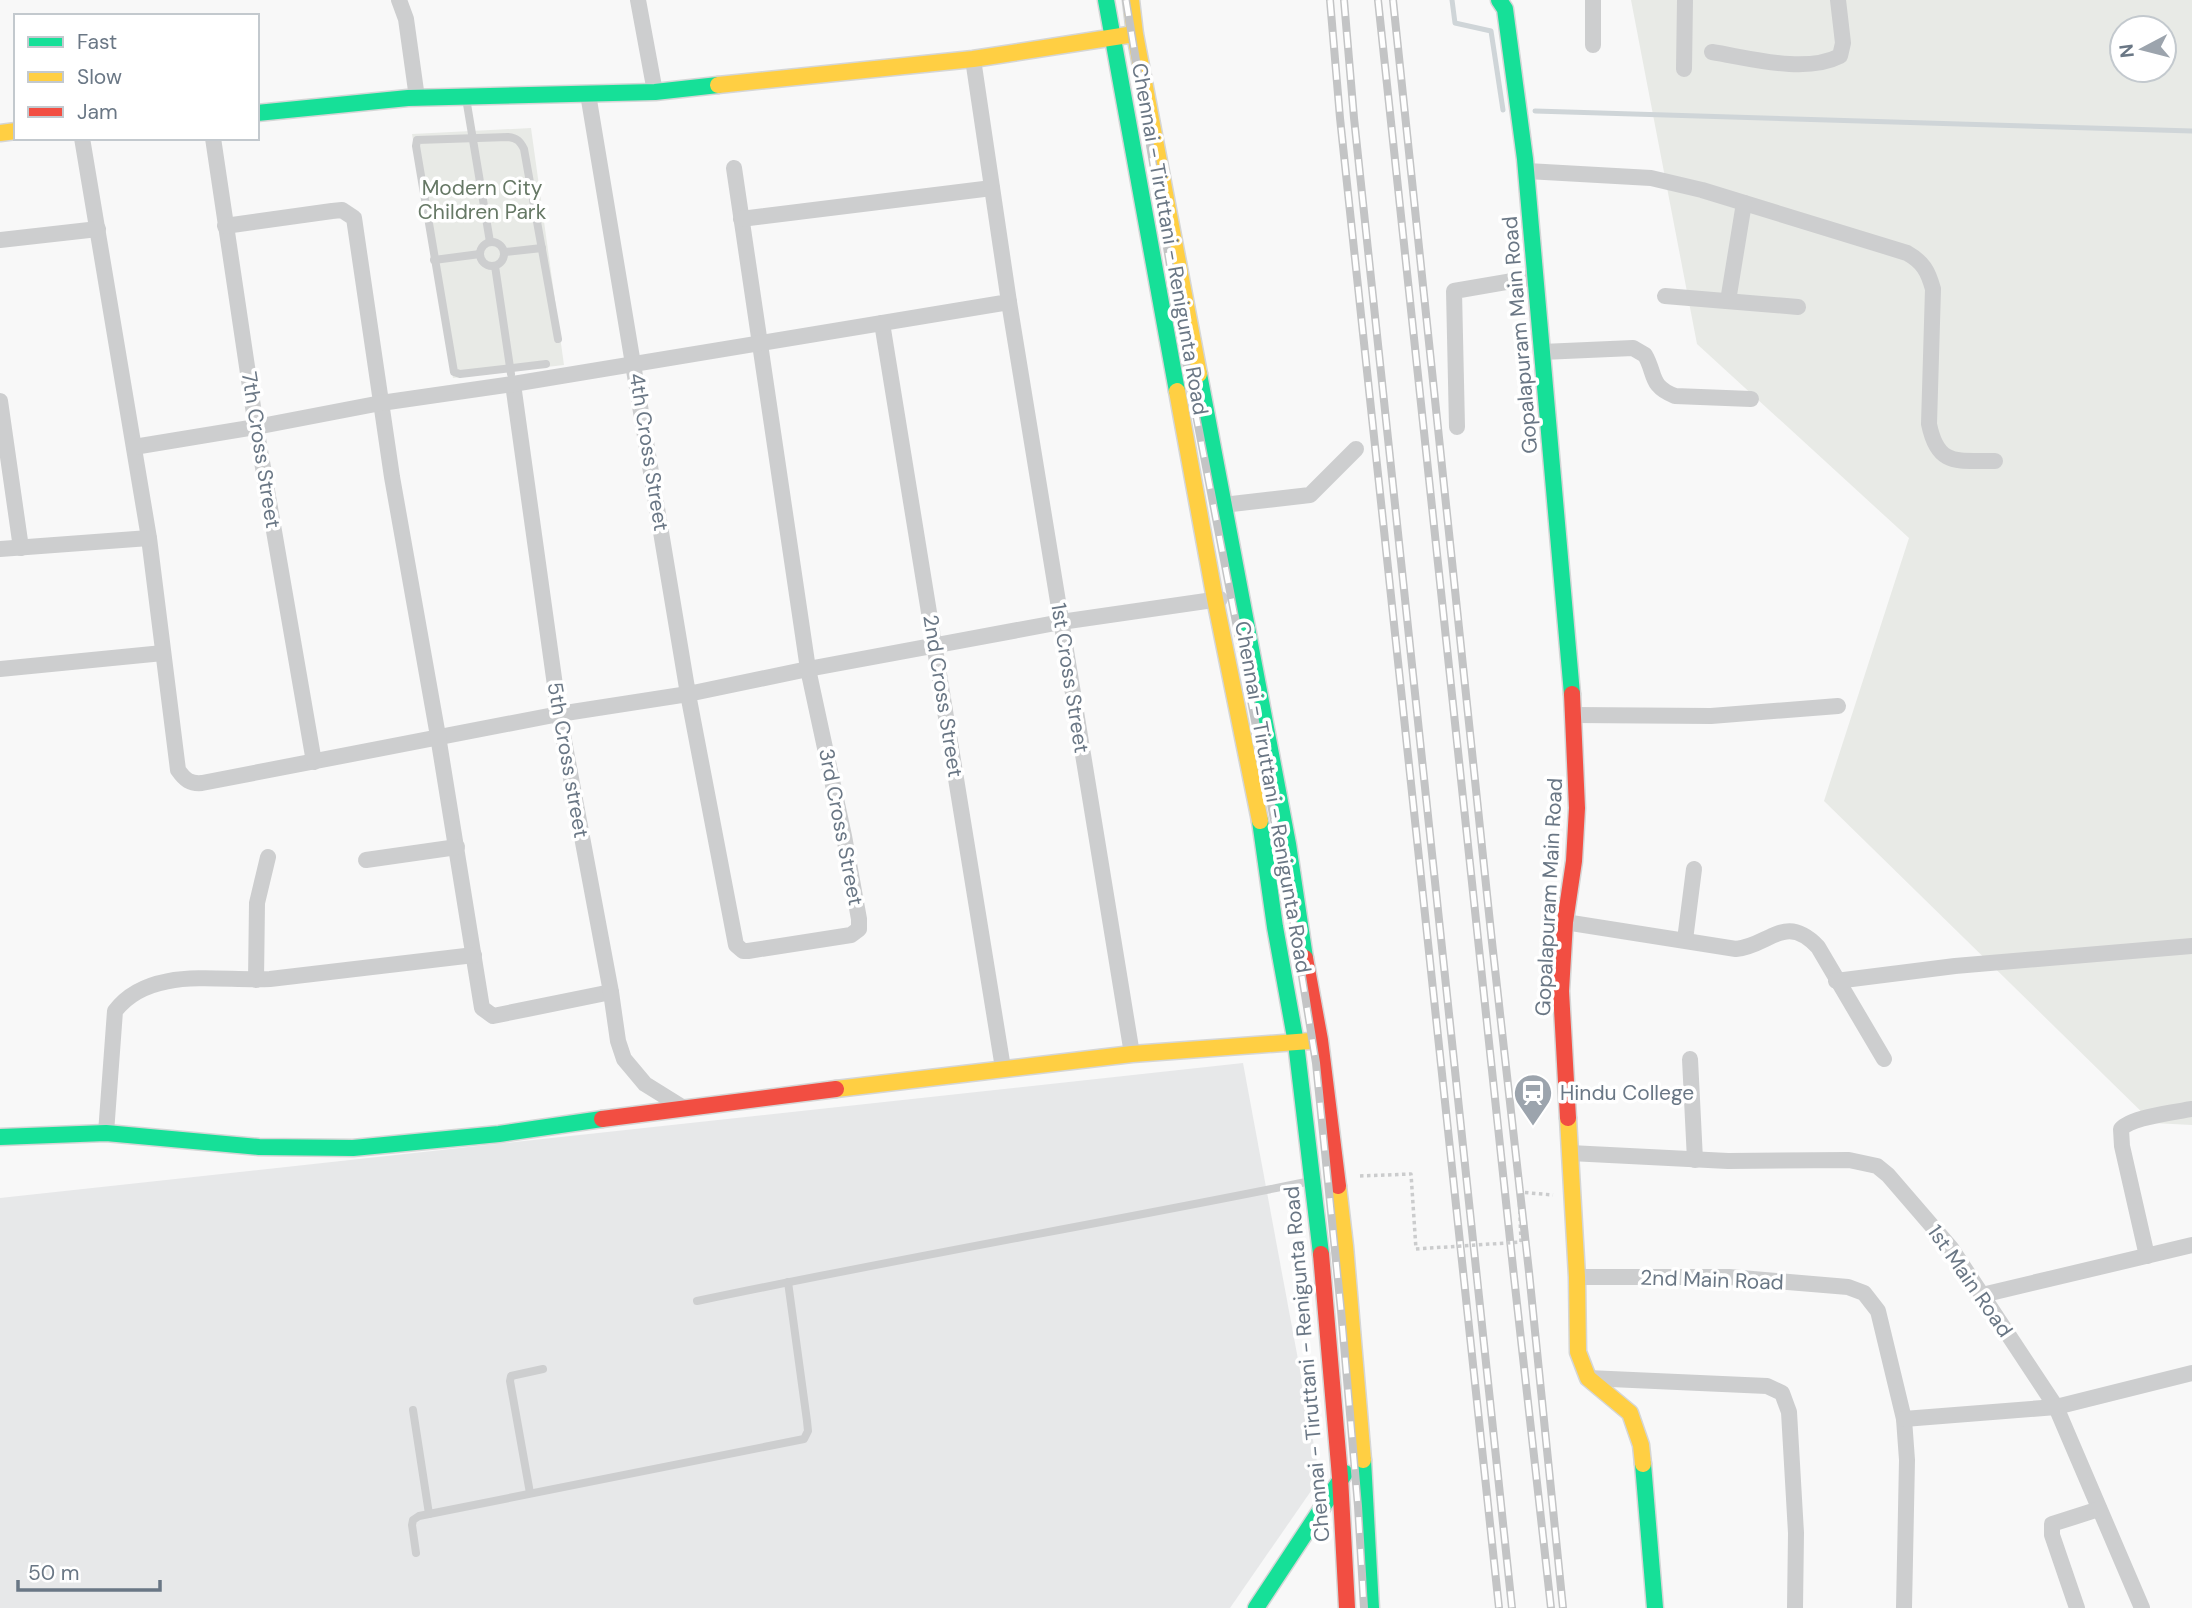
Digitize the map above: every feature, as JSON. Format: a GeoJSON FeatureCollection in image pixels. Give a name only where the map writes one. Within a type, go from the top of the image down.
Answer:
{"type":"FeatureCollection","features":[{"type":"Feature","properties":{"kind":"main road","name":"Chennai - Tiruttani - Renigunta Road"},"geometry":{"type":"LineString","coordinates":[[1106,0],[1215,599],[1265,848],[1296,1043],[1321,1249],[1340,1476],[1347,1608]]}},
{"type":"Feature","properties":{"kind":"main road","name":"Chennai - Tiruttani - Renigunta Road"},"geometry":{"type":"LineString","coordinates":[[1131,0],[1135,34],[1240,597],[1289,844],[1299,923],[1320,1040],[1345,1246],[1371,1608]]}},
{"type":"Feature","properties":{"kind":"main road","name":"Gopalapuram Main Road"},"geometry":{"type":"LineString","coordinates":[[1504,3],[1527,170],[1574,715],[1577,808],[1561,991],[1577,1277],[1578,1352],[1588,1378]]}},
{"type":"Feature","properties":{"kind":"main road"},"geometry":{"type":"LineString","coordinates":[[259,113],[417,98],[655,92],[973,59],[1135,34]]}},
{"type":"Feature","properties":{"kind":"main road"},"geometry":{"type":"LineString","coordinates":[[0,1137],[106,1133],[258,1147],[353,1148],[499,1134],[682,1107],[1003,1068],[1132,1054],[1320,1040]]}},
{"type":"Feature","properties":{"kind":"main road"},"geometry":{"type":"LineString","coordinates":[[1588,1378],[1630,1413],[1641,1445],[1655,1608]]}},
{"type":"Feature","properties":{"kind":"main road"},"geometry":{"type":"LineString","coordinates":[[1256,1608],[1340,1476],[1362,1456]]}},
{"type":"Feature","properties":{"kind":"street"},"geometry":{"type":"LineString","coordinates":[[399,0],[406,19],[417,98]]}},
{"type":"Feature","properties":{"kind":"street"},"geometry":{"type":"LineString","coordinates":[[638,0],[655,92]]}},
{"type":"Feature","properties":{"kind":"street"},"geometry":{"type":"LineString","coordinates":[[1593,0],[1593,45]]}},
{"type":"Feature","properties":{"kind":"street"},"geometry":{"type":"LineString","coordinates":[[1684,68],[1685,0]]}},
{"type":"Feature","properties":{"kind":"street"},"geometry":{"type":"LineString","coordinates":[[1712,52],[1800,65],[1827,63],[1840,56],[1843,43],[1838,0]]}},
{"type":"Feature","properties":{"kind":"street","name":"1st Cross Street"},"geometry":{"type":"LineString","coordinates":[[973,59],[1009,302],[1132,1054]]}},
{"type":"Feature","properties":{"kind":"street","name":"4th Cross Street"},"geometry":{"type":"LineString","coordinates":[[589,94],[709,810]]}},
{"type":"Feature","properties":{"kind":"street"},"geometry":{"type":"LineString","coordinates":[[82,140],[149,538],[178,769],[185,779],[193,783],[559,714],[688,694],[1061,622],[1240,597]]}},
{"type":"Feature","properties":{"kind":"street","name":"7th Cross Street"},"geometry":{"type":"LineString","coordinates":[[213,140],[256,427],[314,762]]}},
{"type":"Feature","properties":{"kind":"street"},"geometry":{"type":"LineString","coordinates":[[734,168],[808,669]]}},
{"type":"Feature","properties":{"kind":"street"},"geometry":{"type":"LineString","coordinates":[[1527,170],[1651,178],[1744,203],[1907,253],[1920,261],[1929,274],[1933,289],[1929,424],[1932,441],[1942,454],[1954,460],[1995,461]]}},
{"type":"Feature","properties":{"kind":"street"},"geometry":{"type":"LineString","coordinates":[[741,219],[992,188]]}},
{"type":"Feature","properties":{"kind":"street"},"geometry":{"type":"LineString","coordinates":[[1728,301],[1744,203]]}},
{"type":"Feature","properties":{"kind":"street"},"geometry":{"type":"LineString","coordinates":[[225,226],[342,210],[354,218],[381,402],[439,736],[482,1009],[489,1015],[611,992]]}},
{"type":"Feature","properties":{"kind":"street"},"geometry":{"type":"LineString","coordinates":[[0,240],[98,229]]}},
{"type":"Feature","properties":{"kind":"street"},"geometry":{"type":"LineString","coordinates":[[1457,427],[1454,291],[1535,277]]}},
{"type":"Feature","properties":{"kind":"street"},"geometry":{"type":"LineString","coordinates":[[1665,296],[1798,307]]}},
{"type":"Feature","properties":{"kind":"street"},"geometry":{"type":"LineString","coordinates":[[134,447],[256,427],[512,377],[634,364],[1009,302]]}},
{"type":"Feature","properties":{"kind":"street","name":"2nd Cross Street"},"geometry":{"type":"LineString","coordinates":[[882,323],[1003,1068]]}},
{"type":"Feature","properties":{"kind":"street"},"geometry":{"type":"LineString","coordinates":[[1542,352],[1633,348],[1645,355],[1654,382],[1667,393],[1675,396],[1751,399]]}},
{"type":"Feature","properties":{"kind":"street","name":"5th Cross street"},"geometry":{"type":"LineString","coordinates":[[512,377],[559,714],[618,1041],[624,1059],[645,1084],[682,1107]]}},
{"type":"Feature","properties":{"kind":"street"},"geometry":{"type":"LineString","coordinates":[[0,401],[21,548]]}},
{"type":"Feature","properties":{"kind":"street"},"geometry":{"type":"LineString","coordinates":[[1223,505],[1310,495],[1356,449]]}},
{"type":"Feature","properties":{"kind":"street"},"geometry":{"type":"LineString","coordinates":[[0,549],[149,538]]}},
{"type":"Feature","properties":{"kind":"street"},"geometry":{"type":"LineString","coordinates":[[0,669],[163,653]]}},
{"type":"Feature","properties":{"kind":"street","name":"3rd Cross Street"},"geometry":{"type":"LineString","coordinates":[[709,810],[736,946],[739,949],[747,951],[851,935],[859,929],[844,836],[808,669]]}},
{"type":"Feature","properties":{"kind":"street"},"geometry":{"type":"LineString","coordinates":[[1574,715],[1711,716],[1838,706]]}},
{"type":"Feature","properties":{"kind":"street"},"geometry":{"type":"LineString","coordinates":[[366,860],[457,847]]}},
{"type":"Feature","properties":{"kind":"street"},"geometry":{"type":"LineString","coordinates":[[256,979],[257,903],[268,857]]}},
{"type":"Feature","properties":{"kind":"street"},"geometry":{"type":"LineString","coordinates":[[1685,940],[1694,869]]}},
{"type":"Feature","properties":{"kind":"street"},"geometry":{"type":"LineString","coordinates":[[1565,922],[1736,949],[1746,948],[1775,932],[1790,931],[1808,937],[1818,947],[1884,1059]]}},
{"type":"Feature","properties":{"kind":"street"},"geometry":{"type":"LineString","coordinates":[[1836,981],[1955,966],[2192,946]]}},
{"type":"Feature","properties":{"kind":"street"},"geometry":{"type":"LineString","coordinates":[[106,1133],[116,1011],[124,999],[143,988],[172,981],[209,978],[256,979],[474,955]]}},
{"type":"Feature","properties":{"kind":"street"},"geometry":{"type":"LineString","coordinates":[[1690,1059],[1695,1160]]}},
{"type":"Feature","properties":{"kind":"street"},"geometry":{"type":"LineString","coordinates":[[2147,1256],[2122,1146],[2121,1129],[2137,1121],[2192,1109]]}},
{"type":"Feature","properties":{"kind":"street","name":"1st Main Road"},"geometry":{"type":"LineString","coordinates":[[1570,1153],[1695,1160],[1849,1160],[1877,1167],[1888,1175],[1951,1248],[2056,1407],[2142,1608]]}},
{"type":"Feature","properties":{"kind":"street"},"geometry":{"type":"LineString","coordinates":[[1982,1295],[2192,1245]]}},
{"type":"Feature","properties":{"kind":"street","name":"2nd Main Road"},"geometry":{"type":"LineString","coordinates":[[1577,1277],[1729,1277],[1847,1287],[1864,1293],[1878,1311],[1904,1419]]}},
{"type":"Feature","properties":{"kind":"street"},"geometry":{"type":"LineString","coordinates":[[1905,1608],[1907,1460],[1904,1419],[2056,1407],[2192,1373]]}},
{"type":"Feature","properties":{"kind":"street"},"geometry":{"type":"LineString","coordinates":[[1588,1378],[1767,1386],[1782,1393],[1789,1412],[1796,1533],[1795,1608]]}},
{"type":"Feature","properties":{"kind":"street"},"geometry":{"type":"LineString","coordinates":[[2077,1608],[2052,1535],[2052,1524],[2099,1508]]}},
{"type":"Feature","properties":{"kind":"lane"},"geometry":{"type":"LineString","coordinates":[[466,98],[490,242]]}},
{"type":"Feature","properties":{"kind":"lane"},"geometry":{"type":"LineString","coordinates":[[546,364],[512,377],[454,372],[416,143],[419,139],[508,137],[517,138],[521,142],[558,339]]}},
{"type":"Feature","properties":{"kind":"lane"},"geometry":{"type":"LineString","coordinates":[[490,242],[501,245],[505,252],[501,263],[495,266],[484,263],[480,254],[483,246],[490,242]]}},
{"type":"Feature","properties":{"kind":"lane"},"geometry":{"type":"LineString","coordinates":[[505,252],[542,248]]}},
{"type":"Feature","properties":{"kind":"lane"},"geometry":{"type":"LineString","coordinates":[[434,260],[480,254]]}},
{"type":"Feature","properties":{"kind":"lane"},"geometry":{"type":"LineString","coordinates":[[495,266],[512,377]]}},
{"type":"Feature","properties":{"kind":"lane"},"geometry":{"type":"LineString","coordinates":[[698,1300],[860,1266],[1134,1217],[1336,1177]]}},
{"type":"Feature","properties":{"kind":"lane"},"geometry":{"type":"LineString","coordinates":[[416,1553],[412,1520],[429,1514],[804,1439],[808,1431],[807,1421],[788,1282]]}},
{"type":"Feature","properties":{"kind":"lane"},"geometry":{"type":"LineString","coordinates":[[530,1493],[510,1381],[514,1375],[543,1369]]}},
{"type":"Feature","properties":{"kind":"lane"},"geometry":{"type":"LineString","coordinates":[[412,1410],[429,1514]]}},
{"type":"Feature","properties":{"kind":"path"},"geometry":{"type":"LineString","coordinates":[[1336,1177],[1411,1174],[1416,1249],[1521,1242],[1519,1192],[1573,1196]]}},
{"type":"Feature","properties":{"kind":"shaded area"},"geometry":{"type":"Polygon","coordinates":[[[1243,1063],[1320,1478],[1230,1608],[0,1608],[0,1198],[1243,1063]]]}},
{"type":"Feature","properties":{"kind":"green space"},"geometry":{"type":"Polygon","coordinates":[[[1631,0],[2192,0],[2192,1125],[2153,1123],[1824,801],[1909,538],[1697,344],[1631,0]]]}},
{"type":"Feature","properties":{"kind":"green space","name":"Modern City Children Park"},"geometry":{"type":"Polygon","coordinates":[[[531,128],[564,365],[453,378],[412,134],[531,128]]]}},
{"type":"Feature","properties":{"kind":"waterway"},"geometry":{"type":"LineString","coordinates":[[1452,0],[1455,23],[1491,31],[1503,110]]}},
{"type":"Feature","properties":{"kind":"waterway"},"geometry":{"type":"LineString","coordinates":[[1535,111],[2192,131]]}},
{"type":"Feature","properties":{"kind":"railway"},"geometry":{"type":"LineString","coordinates":[[1126,0],[1187,368],[1291,908],[1316,1063],[1341,1310],[1364,1608]]}},
{"type":"Feature","properties":{"kind":"railway"},"geometry":{"type":"LineString","coordinates":[[1330,0],[1340,118],[1499,1608]]}},
{"type":"Feature","properties":{"kind":"railway"},"geometry":{"type":"LineString","coordinates":[[1344,0],[1354,118],[1512,1608]]}},
{"type":"Feature","properties":{"kind":"railway"},"geometry":{"type":"LineString","coordinates":[[1378,0],[1551,1608]]}},
{"type":"Feature","properties":{"kind":"railway"},"geometry":{"type":"LineString","coordinates":[[1393,0],[1563,1608]]}},
{"type":"Feature","properties":{"kind":"traffic: fast"},"geometry":{"type":"LineString","coordinates":[[1106,0],[1177,391]]}},
{"type":"Feature","properties":{"kind":"traffic: fast"},"geometry":{"type":"LineString","coordinates":[[1499,0],[1505,9],[1525,159],[1572,694]]}},
{"type":"Feature","properties":{"kind":"traffic: fast"},"geometry":{"type":"LineString","coordinates":[[259,113],[408,98],[655,92],[718,85]]}},
{"type":"Feature","properties":{"kind":"traffic: fast"},"geometry":{"type":"LineString","coordinates":[[1199,374],[1288,844],[1305,958]]}},
{"type":"Feature","properties":{"kind":"traffic: fast"},"geometry":{"type":"LineString","coordinates":[[1260,821],[1275,927],[1296,1043],[1321,1254]]}},
{"type":"Feature","properties":{"kind":"traffic: fast"},"geometry":{"type":"LineString","coordinates":[[0,1137],[106,1133],[259,1147],[353,1148],[499,1134],[602,1119]]}},
{"type":"Feature","properties":{"kind":"traffic: fast"},"geometry":{"type":"LineString","coordinates":[[1363,1460],[1371,1608]]}},
{"type":"Feature","properties":{"kind":"traffic: fast"},"geometry":{"type":"LineString","coordinates":[[1643,1464],[1655,1608]]}},
{"type":"Feature","properties":{"kind":"traffic: fast"},"geometry":{"type":"LineString","coordinates":[[1256,1608],[1345,1473]]}},
{"type":"Feature","properties":{"kind":"traffic: slow"},"geometry":{"type":"LineString","coordinates":[[1131,0],[1135,34],[1199,374]]}},
{"type":"Feature","properties":{"kind":"traffic: slow"},"geometry":{"type":"LineString","coordinates":[[718,85],[973,59],[1128,35]]}},
{"type":"Feature","properties":{"kind":"traffic: slow"},"geometry":{"type":"LineString","coordinates":[[0,133],[14,131]]}},
{"type":"Feature","properties":{"kind":"traffic: slow"},"geometry":{"type":"LineString","coordinates":[[1177,391],[1215,599],[1260,821]]}},
{"type":"Feature","properties":{"kind":"traffic: slow"},"geometry":{"type":"LineString","coordinates":[[836,1089],[1132,1054],[1310,1041]]}},
{"type":"Feature","properties":{"kind":"traffic: slow"},"geometry":{"type":"LineString","coordinates":[[1568,1118],[1577,1277],[1578,1352],[1588,1378],[1630,1413],[1641,1445],[1643,1464]]}},
{"type":"Feature","properties":{"kind":"traffic: slow"},"geometry":{"type":"LineString","coordinates":[[1338,1186],[1363,1460]]}},
{"type":"Feature","properties":{"kind":"traffic: jam"},"geometry":{"type":"LineString","coordinates":[[1568,1118],[1561,991],[1577,808],[1572,694]]}},
{"type":"Feature","properties":{"kind":"traffic: jam"},"geometry":{"type":"LineString","coordinates":[[1305,958],[1320,1040],[1338,1186]]}},
{"type":"Feature","properties":{"kind":"traffic: jam"},"geometry":{"type":"LineString","coordinates":[[602,1119],[836,1089]]}},
{"type":"Feature","properties":{"kind":"traffic: jam"},"geometry":{"type":"LineString","coordinates":[[1321,1254],[1340,1477],[1347,1608]]}},
{"type":"Feature","properties":{"kind":"place","name":"Hindu College"},"geometry":{"type":"Point","coordinates":[1533,1127]}}]}
